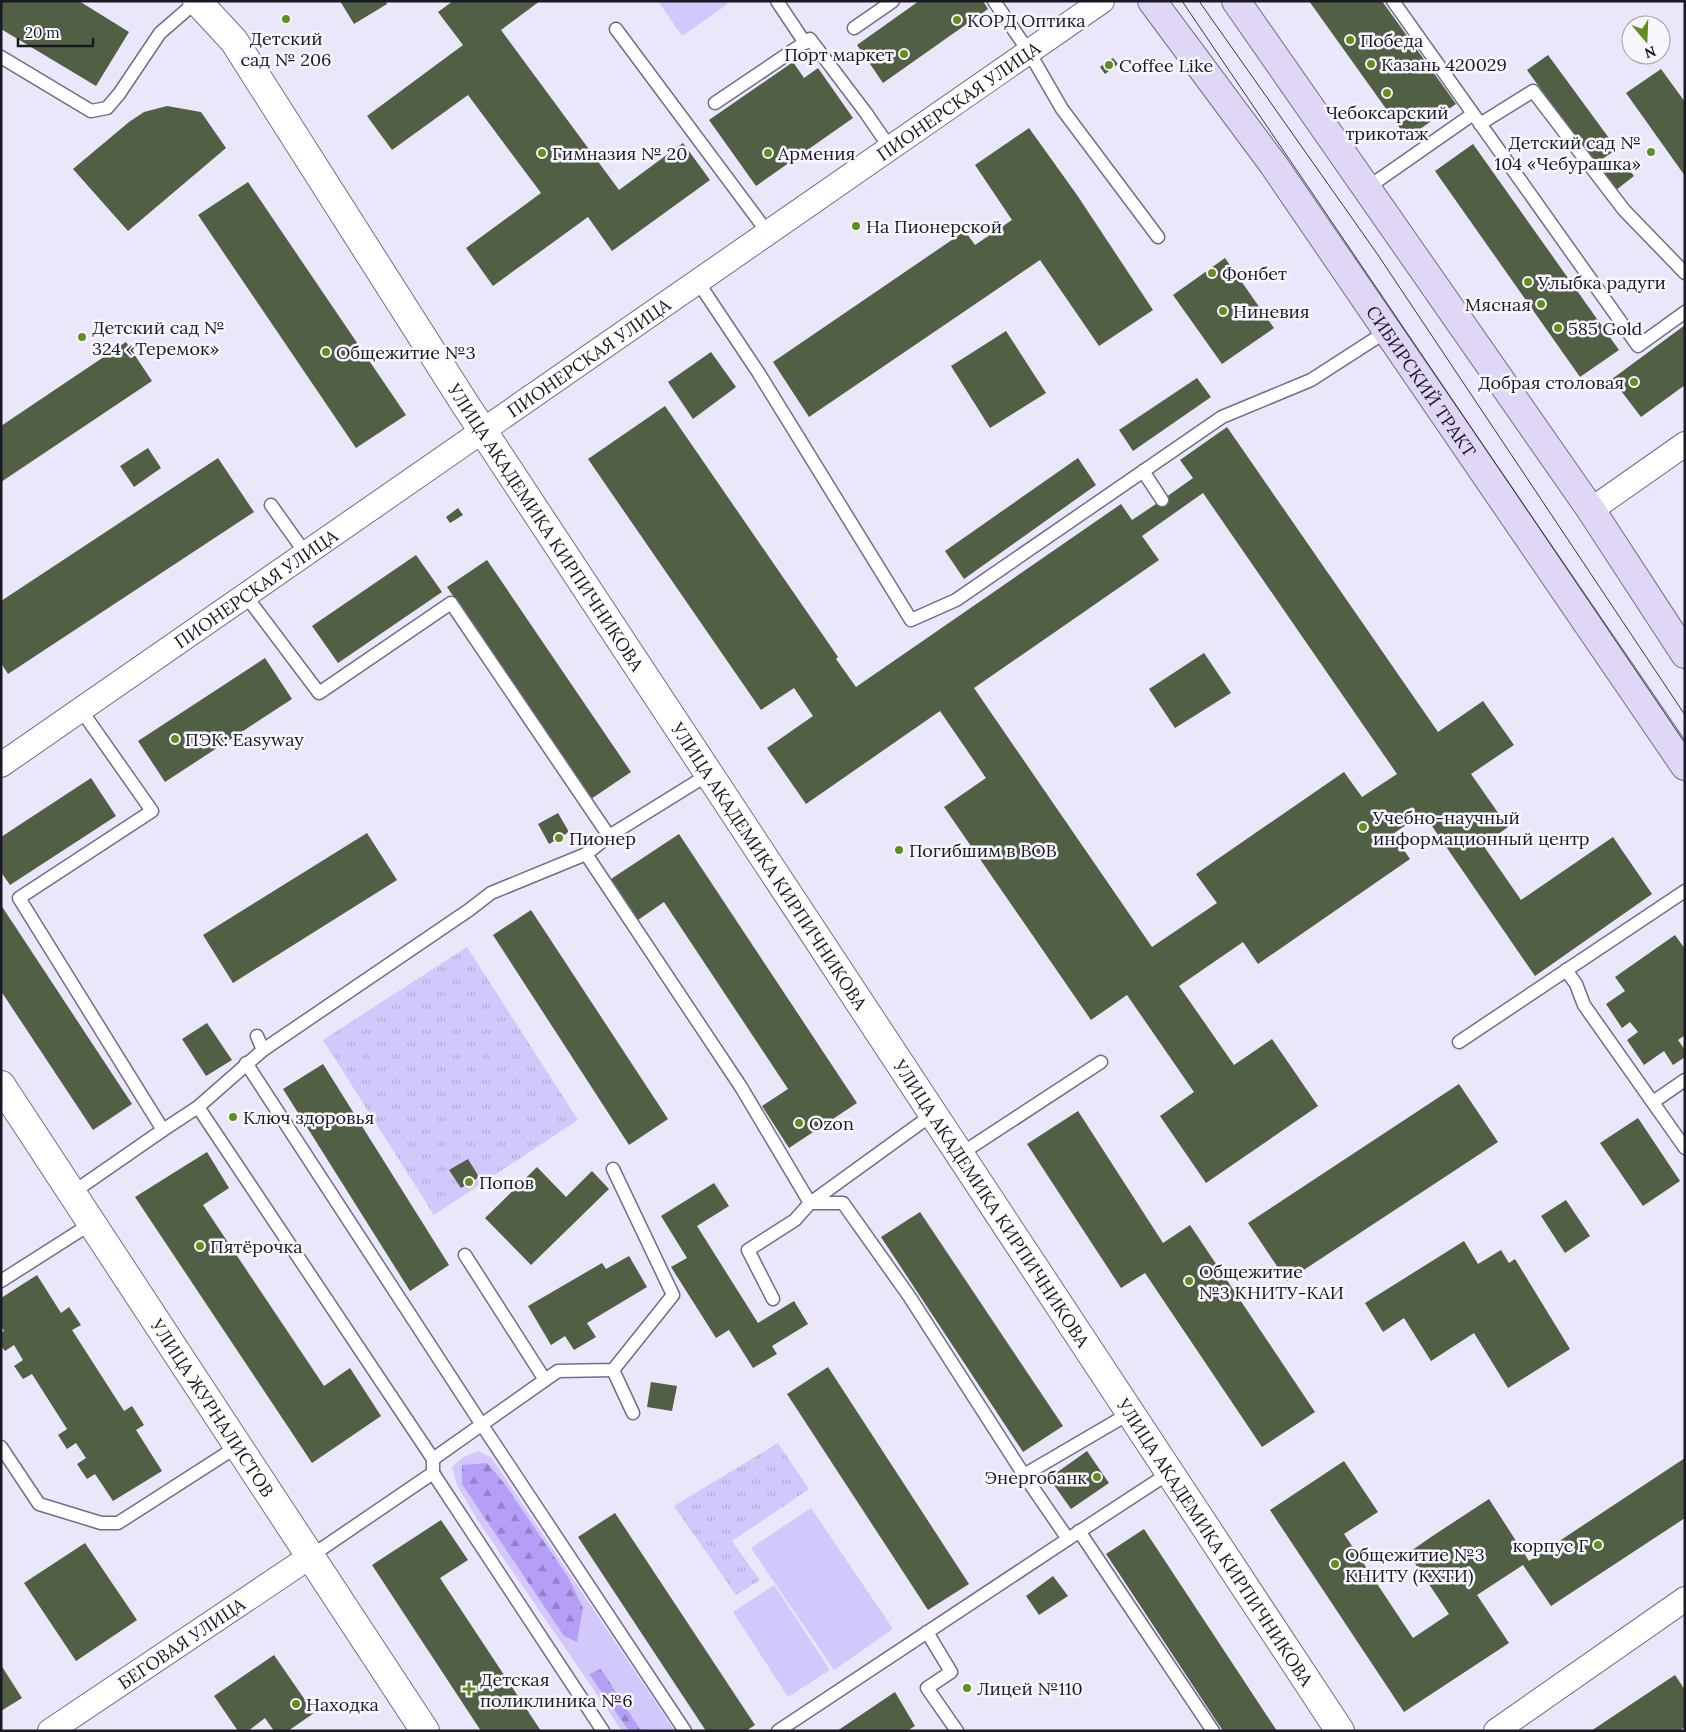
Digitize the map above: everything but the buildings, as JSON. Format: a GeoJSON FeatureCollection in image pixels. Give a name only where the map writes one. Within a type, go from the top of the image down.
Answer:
{"type":"FeatureCollection","features":[{"type":"Feature","properties":{"kind":"main road","name":"СИБИРСКИЙ ТРАКТ"},"geometry":{"type":"LineString","coordinates":[[1152,1],[1273,164],[1685,766]]}},
{"type":"Feature","properties":{"kind":"main road"},"geometry":{"type":"LineString","coordinates":[[1236,1],[1591,510],[1685,654]]}},
{"type":"Feature","properties":{"kind":"street","name":"ПИОНЕРСКАЯ УЛИЦА"},"geometry":{"type":"LineString","coordinates":[[1,765],[1102,1]]}},
{"type":"Feature","properties":{"kind":"street","name":"УЛИЦА АКАДЕМИКА КИРПИЧНИКОВА"},"geometry":{"type":"LineString","coordinates":[[202,3],[234,41],[483,431],[1340,1731]]}},
{"type":"Feature","properties":{"kind":"street"},"geometry":{"type":"LineString","coordinates":[[1591,510],[1685,444]]}},
{"type":"Feature","properties":{"kind":"street","name":"УЛИЦА ЖУРНАЛИСТОВ"},"geometry":{"type":"LineString","coordinates":[[1,1085],[424,1731]]}},
{"type":"Feature","properties":{"kind":"street","name":"БЕГОВАЯ УЛИЦА"},"geometry":{"type":"LineString","coordinates":[[66,1727],[311,1556]]}},
{"type":"Feature","properties":{"kind":"street"},"geometry":{"type":"LineString","coordinates":[[1496,1731],[1685,1599]]}},
{"type":"Feature","properties":{"kind":"lane"},"geometry":{"type":"LineString","coordinates":[[777,1],[805,42]]}},
{"type":"Feature","properties":{"kind":"lane"},"geometry":{"type":"LineString","coordinates":[[854,28],[893,1]]}},
{"type":"Feature","properties":{"kind":"lane"},"geometry":{"type":"LineString","coordinates":[[994,1],[1029,52],[1062,110],[1158,237]]}},
{"type":"Feature","properties":{"kind":"lane"},"geometry":{"type":"LineString","coordinates":[[1393,1],[1638,346],[1685,312]]}},
{"type":"Feature","properties":{"kind":"lane"},"geometry":{"type":"LineString","coordinates":[[1,57],[91,110],[107,108],[119,94],[160,33],[202,3]]}},
{"type":"Feature","properties":{"kind":"lane"},"geometry":{"type":"LineString","coordinates":[[616,29],[768,233]]}},
{"type":"Feature","properties":{"kind":"lane"},"geometry":{"type":"LineString","coordinates":[[716,103],[810,39],[890,148]]}},
{"type":"Feature","properties":{"kind":"lane"},"geometry":{"type":"LineString","coordinates":[[1367,188],[1477,119],[1533,91],[1624,210],[1685,273]]}},
{"type":"Feature","properties":{"kind":"lane"},"geometry":{"type":"LineString","coordinates":[[698,282],[758,372],[911,620],[956,600],[1222,417],[1311,380],[1387,331]]}},
{"type":"Feature","properties":{"kind":"lane"},"geometry":{"type":"LineString","coordinates":[[1143,470],[1162,500]]}},
{"type":"Feature","properties":{"kind":"lane"},"geometry":{"type":"LineString","coordinates":[[271,505],[306,554]]}},
{"type":"Feature","properties":{"kind":"lane"},"geometry":{"type":"LineString","coordinates":[[246,596],[320,694],[452,603],[609,836]]}},
{"type":"Feature","properties":{"kind":"lane"},"geometry":{"type":"LineString","coordinates":[[80,710],[152,811],[19,898],[163,1130]]}},
{"type":"Feature","properties":{"kind":"lane"},"geometry":{"type":"LineString","coordinates":[[72,1193],[198,1107],[263,1050],[469,910],[491,893],[586,854],[609,836],[709,774]]}},
{"type":"Feature","properties":{"kind":"lane"},"geometry":{"type":"LineString","coordinates":[[586,854],[741,1088],[810,1203]]}},
{"type":"Feature","properties":{"kind":"lane"},"geometry":{"type":"LineString","coordinates":[[1459,1042],[1685,891]]}},
{"type":"Feature","properties":{"kind":"lane"},"geometry":{"type":"LineString","coordinates":[[1566,970],[1576,984],[1584,1005],[1685,1148]]}},
{"type":"Feature","properties":{"kind":"lane"},"geometry":{"type":"LineString","coordinates":[[257,1036],[263,1050]]}},
{"type":"Feature","properties":{"kind":"lane"},"geometry":{"type":"LineString","coordinates":[[959,1154],[1101,1062]]}},
{"type":"Feature","properties":{"kind":"lane"},"geometry":{"type":"LineString","coordinates":[[246,1064],[685,1731]]}},
{"type":"Feature","properties":{"kind":"lane"},"geometry":{"type":"LineString","coordinates":[[1653,1102],[1685,1080]]}},
{"type":"Feature","properties":{"kind":"lane"},"geometry":{"type":"LineString","coordinates":[[198,1107],[433,1459],[433,1473],[603,1731]]}},
{"type":"Feature","properties":{"kind":"lane"},"geometry":{"type":"LineString","coordinates":[[773,1299],[748,1250],[795,1220],[810,1203],[933,1114]]}},
{"type":"Feature","properties":{"kind":"lane"},"geometry":{"type":"LineString","coordinates":[[612,1169],[672,1295],[613,1370]]}},
{"type":"Feature","properties":{"kind":"lane"},"geometry":{"type":"LineString","coordinates":[[810,1203],[843,1202],[909,1296],[1024,1475],[1068,1539]]}},
{"type":"Feature","properties":{"kind":"lane"},"geometry":{"type":"LineString","coordinates":[[1,1281],[92,1223]]}},
{"type":"Feature","properties":{"kind":"lane"},"geometry":{"type":"LineString","coordinates":[[465,1255],[545,1380]]}},
{"type":"Feature","properties":{"kind":"lane"},"geometry":{"type":"LineString","coordinates":[[433,1459],[558,1371],[613,1370]]}},
{"type":"Feature","properties":{"kind":"lane"},"geometry":{"type":"LineString","coordinates":[[613,1370],[632,1413]]}},
{"type":"Feature","properties":{"kind":"lane"},"geometry":{"type":"LineString","coordinates":[[1024,1475],[1130,1413]]}},
{"type":"Feature","properties":{"kind":"lane"},"geometry":{"type":"LineString","coordinates":[[1,1447],[39,1504],[101,1523],[118,1522],[238,1446]]}},
{"type":"Feature","properties":{"kind":"lane"},"geometry":{"type":"LineString","coordinates":[[778,1731],[1169,1472]]}},
{"type":"Feature","properties":{"kind":"lane"},"geometry":{"type":"LineString","coordinates":[[311,1556],[433,1473]]}},
{"type":"Feature","properties":{"kind":"lane"},"geometry":{"type":"LineString","coordinates":[[1079,1532],[1213,1731]]}},
{"type":"Feature","properties":{"kind":"lane"},"geometry":{"type":"LineString","coordinates":[[927,1632],[951,1672],[927,1688],[957,1731]]}},
{"type":"Feature","properties":{"kind":"green space"},"geometry":{"type":"Polygon","coordinates":[[[658,1],[726,1],[728,4],[682,36],[658,1]]]}},
{"type":"Feature","properties":{"kind":"green space"},"geometry":{"type":"Polygon","coordinates":[[[467,947],[578,1120],[434,1215],[323,1040],[467,947]]]}},
{"type":"Feature","properties":{"kind":"green space"},"geometry":{"type":"Polygon","coordinates":[[[778,1443],[809,1489],[732,1541],[760,1580],[736,1595],[674,1506],[778,1443]]]}},
{"type":"Feature","properties":{"kind":"green space"},"geometry":{"type":"Polygon","coordinates":[[[478,1451],[491,1457],[675,1731],[622,1731],[478,1521],[457,1485],[452,1467],[462,1458],[478,1451]]]}},
{"type":"Feature","properties":{"kind":"green space"},"geometry":{"type":"Polygon","coordinates":[[[487,1463],[504,1483],[568,1577],[583,1608],[577,1642],[564,1636],[462,1484],[462,1465],[487,1463]]]}},
{"type":"Feature","properties":{"kind":"green space"},"geometry":{"type":"Polygon","coordinates":[[[811,1508],[893,1629],[834,1670],[751,1548],[811,1508]]]}},
{"type":"Feature","properties":{"kind":"green space"},"geometry":{"type":"Polygon","coordinates":[[[774,1585],[830,1670],[788,1697],[733,1612],[774,1585]]]}},
{"type":"Feature","properties":{"kind":"green space"},"geometry":{"type":"Polygon","coordinates":[[[601,1669],[641,1731],[629,1731],[589,1674],[601,1669]]]}},
{"type":"Feature","properties":{"kind":"tram line"},"geometry":{"type":"LineString","coordinates":[[1182,1],[1685,743]]}},
{"type":"Feature","properties":{"kind":"tram line"},"geometry":{"type":"LineString","coordinates":[[1199,1],[1378,255],[1685,715]]}},
{"type":"Feature","properties":{"kind":"place","name":"Детский сад № 206"},"geometry":{"type":"Point","coordinates":[286,19]}},
{"type":"Feature","properties":{"kind":"place","name":"КОРД Оптика"},"geometry":{"type":"Point","coordinates":[957,20]}},
{"type":"Feature","properties":{"kind":"place","name":"Победа"},"geometry":{"type":"Point","coordinates":[1350,40]}},
{"type":"Feature","properties":{"kind":"place","name":"Порт маркет"},"geometry":{"type":"Point","coordinates":[904,54]}},
{"type":"Feature","properties":{"kind":"place","name":"Казань 420029"},"geometry":{"type":"Point","coordinates":[1371,64]}},
{"type":"Feature","properties":{"kind":"place","name":"Coffee Like"},"geometry":{"type":"Point","coordinates":[1109,65]}},
{"type":"Feature","properties":{"kind":"place","name":"Чебоксарский трикотаж"},"geometry":{"type":"Point","coordinates":[1387,93]}},
{"type":"Feature","properties":{"kind":"place","name":"Детский сад № 104 «Чебурашка»"},"geometry":{"type":"Point","coordinates":[1651,152]}},
{"type":"Feature","properties":{"kind":"place","name":"Гимназия № 20"},"geometry":{"type":"Point","coordinates":[542,153]}},
{"type":"Feature","properties":{"kind":"place","name":"Армения"},"geometry":{"type":"Point","coordinates":[768,153]}},
{"type":"Feature","properties":{"kind":"place","name":"На Пионерской"},"geometry":{"type":"Point","coordinates":[856,226]}},
{"type":"Feature","properties":{"kind":"place","name":"Фонбет"},"geometry":{"type":"Point","coordinates":[1212,273]}},
{"type":"Feature","properties":{"kind":"place","name":"Улыбка радуги"},"geometry":{"type":"Point","coordinates":[1528,282]}},
{"type":"Feature","properties":{"kind":"place","name":"Мясная"},"geometry":{"type":"Point","coordinates":[1541,304]}},
{"type":"Feature","properties":{"kind":"place","name":"Ниневия"},"geometry":{"type":"Point","coordinates":[1223,311]}},
{"type":"Feature","properties":{"kind":"place","name":"585 Gold"},"geometry":{"type":"Point","coordinates":[1558,328]}},
{"type":"Feature","properties":{"kind":"place","name":"Детский сад № 324 «Теремок»"},"geometry":{"type":"Point","coordinates":[82,337]}},
{"type":"Feature","properties":{"kind":"place","name":"Общежитие №3"},"geometry":{"type":"Point","coordinates":[326,352]}},
{"type":"Feature","properties":{"kind":"place","name":"Добрая столовая"},"geometry":{"type":"Point","coordinates":[1634,382]}},
{"type":"Feature","properties":{"kind":"place","name":"ПЭК: Easyway"},"geometry":{"type":"Point","coordinates":[175,739]}},
{"type":"Feature","properties":{"kind":"place","name":"Учебно-научный информационный центр"},"geometry":{"type":"Point","coordinates":[1363,827]}},
{"type":"Feature","properties":{"kind":"place","name":"Пионер"},"geometry":{"type":"Point","coordinates":[559,838]}},
{"type":"Feature","properties":{"kind":"place","name":"Погибшим в ВОВ"},"geometry":{"type":"Point","coordinates":[899,850]}},
{"type":"Feature","properties":{"kind":"place","name":"Ключ здоровья"},"geometry":{"type":"Point","coordinates":[233,1117]}},
{"type":"Feature","properties":{"kind":"place","name":"Ozon"},"geometry":{"type":"Point","coordinates":[799,1123]}},
{"type":"Feature","properties":{"kind":"place","name":"Попов"},"geometry":{"type":"Point","coordinates":[469,1182]}},
{"type":"Feature","properties":{"kind":"place","name":"Пятёрочка"},"geometry":{"type":"Point","coordinates":[200,1246]}},
{"type":"Feature","properties":{"kind":"place","name":"Общежитие №3 КНИТУ-КАИ"},"geometry":{"type":"Point","coordinates":[1189,1281]}},
{"type":"Feature","properties":{"kind":"place","name":"Энергобанк"},"geometry":{"type":"Point","coordinates":[1097,1477]}},
{"type":"Feature","properties":{"kind":"place","name":"корпус Г"},"geometry":{"type":"Point","coordinates":[1598,1545]}},
{"type":"Feature","properties":{"kind":"place","name":"Общежитие №3 КНИТУ (КХТИ)"},"geometry":{"type":"Point","coordinates":[1335,1564]}},
{"type":"Feature","properties":{"kind":"place","name":"Лицей №110"},"geometry":{"type":"Point","coordinates":[967,1688]}},
{"type":"Feature","properties":{"kind":"place","name":"Детская поликлиника №6"},"geometry":{"type":"Point","coordinates":[469,1689]}},
{"type":"Feature","properties":{"kind":"place","name":"Находка"},"geometry":{"type":"Point","coordinates":[296,1704]}}]}
